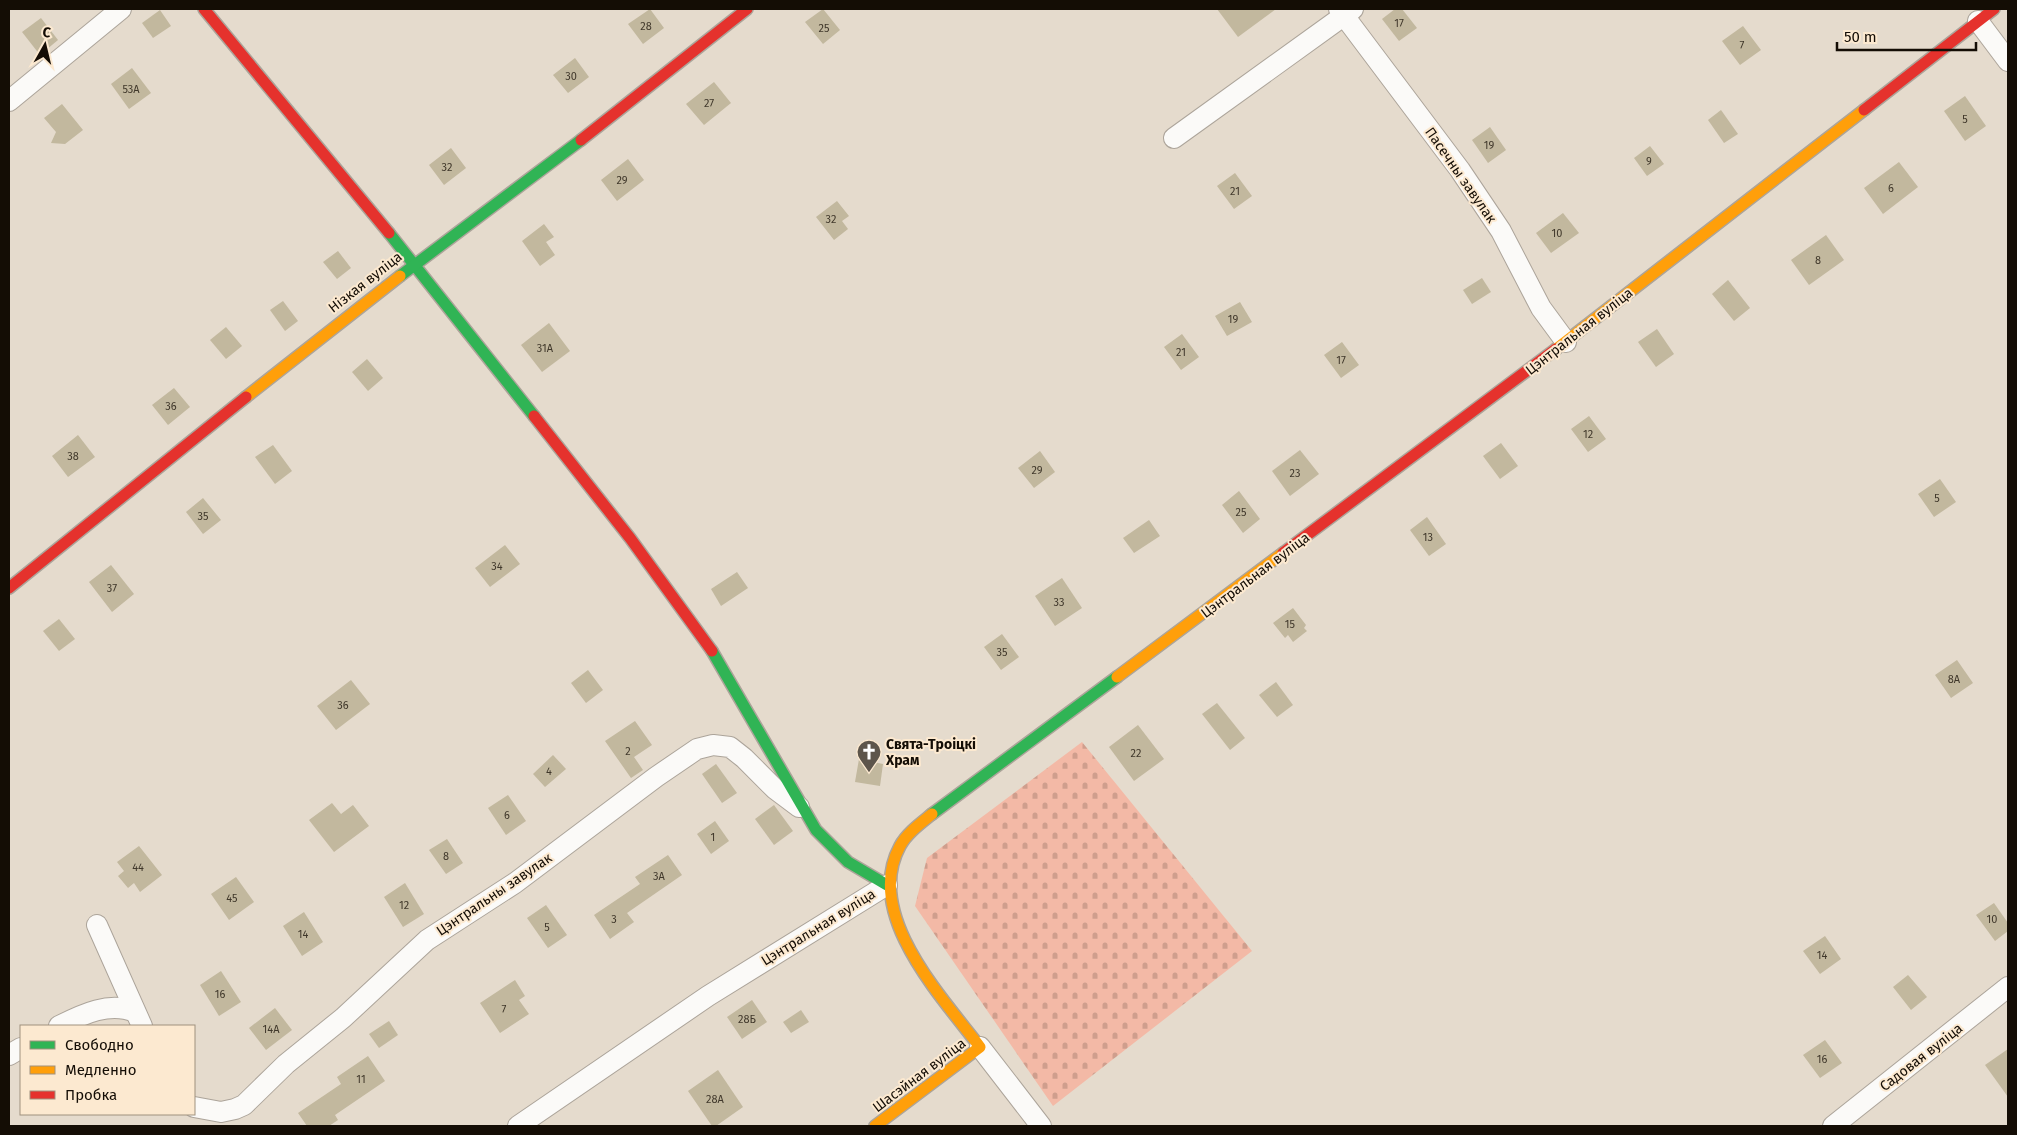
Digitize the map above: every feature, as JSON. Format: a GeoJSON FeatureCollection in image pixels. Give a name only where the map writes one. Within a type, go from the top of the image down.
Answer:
{"type":"FeatureCollection","features":[{"type":"Feature","properties":{"kind":"street"},"geometry":{"type":"LineString","coordinates":[[9,101],[121,9]]}},
{"type":"Feature","properties":{"kind":"street"},"geometry":{"type":"LineString","coordinates":[[204,9],[414,263],[630,538],[706,641],[802,810],[816,830],[837,853],[862,871],[887,884],[891,908],[905,940],[980,1047],[1041,1126]]}},
{"type":"Feature","properties":{"kind":"street","name":"Нізкая вуліца"},"geometry":{"type":"LineString","coordinates":[[9,588],[414,263],[593,131],[747,9]]}},
{"type":"Feature","properties":{"kind":"street","name":"Пасечны завулак"},"geometry":{"type":"LineString","coordinates":[[1174,138],[1345,11],[1460,170],[1501,231],[1541,308],[1566,342]]}},
{"type":"Feature","properties":{"kind":"street"},"geometry":{"type":"LineString","coordinates":[[1986,15],[2008,61]]}},
{"type":"Feature","properties":{"kind":"street","name":"Цэнтральная вуліца"},"geometry":{"type":"LineString","coordinates":[[518,1126],[708,996],[887,884],[896,852],[913,831],[1566,342],[1986,15]]}},
{"type":"Feature","properties":{"kind":"street","name":"Цэнтральны завулак"},"geometry":{"type":"LineString","coordinates":[[195,1107],[204,1111],[221,1112],[244,1104],[286,1064],[343,1018],[427,940],[515,883],[696,749],[713,744],[730,746],[774,789],[802,810]]}},
{"type":"Feature","properties":{"kind":"street"},"geometry":{"type":"LineString","coordinates":[[97,926],[139,1019]]}},
{"type":"Feature","properties":{"kind":"street","name":"Садовая вуліца"},"geometry":{"type":"LineString","coordinates":[[1833,1126],[2008,988]]}},
{"type":"Feature","properties":{"kind":"street"},"geometry":{"type":"LineString","coordinates":[[62,1025],[99,1010],[114,1007],[126,1008],[139,1019]]}},
{"type":"Feature","properties":{"kind":"street","name":"Шасэйная вуліца"},"geometry":{"type":"LineString","coordinates":[[876,1126],[980,1047]]}},
{"type":"Feature","properties":{"kind":"street"},"geometry":{"type":"LineString","coordinates":[[9,1055],[20,1049]]}},
{"type":"Feature","properties":{"kind":"green space"},"geometry":{"type":"Polygon","coordinates":[[[1082,742],[1252,951],[1053,1106],[915,906],[927,858],[1082,742]]]}},
{"type":"Feature","properties":{"kind":"building"},"geometry":{"type":"Polygon","coordinates":[[[650,9],[664,28],[643,44],[628,24],[650,9]]]}},
{"type":"Feature","properties":{"kind":"building"},"geometry":{"type":"Polygon","coordinates":[[[823,9],[840,30],[823,44],[805,22],[823,9]]]}},
{"type":"Feature","properties":{"kind":"building"},"geometry":{"type":"Polygon","coordinates":[[[1217,9],[1276,9],[1238,37],[1217,9]]]}},
{"type":"Feature","properties":{"kind":"building"},"geometry":{"type":"Polygon","coordinates":[[[1395,9],[1402,9],[1417,28],[1399,41],[1382,19],[1395,9]]]}},
{"type":"Feature","properties":{"kind":"building"},"geometry":{"type":"Polygon","coordinates":[[[160,10],[171,26],[153,38],[142,23],[160,10]]]}},
{"type":"Feature","properties":{"kind":"building"},"geometry":{"type":"Polygon","coordinates":[[[41,18],[58,40],[40,55],[22,32],[41,18]]]}},
{"type":"Feature","properties":{"kind":"building"},"geometry":{"type":"Polygon","coordinates":[[[1743,26],[1761,50],[1740,65],[1722,41],[1743,26]]]}},
{"type":"Feature","properties":{"kind":"building"},"geometry":{"type":"Polygon","coordinates":[[[575,58],[589,77],[568,93],[553,75],[575,58]]]}},
{"type":"Feature","properties":{"kind":"building"},"geometry":{"type":"Polygon","coordinates":[[[132,68],[151,93],[129,109],[111,84],[132,68]]]}},
{"type":"Feature","properties":{"kind":"building"},"geometry":{"type":"Polygon","coordinates":[[[714,82],[731,103],[704,125],[686,104],[714,82]]]}},
{"type":"Feature","properties":{"kind":"building"},"geometry":{"type":"Polygon","coordinates":[[[1965,96],[1986,126],[1965,141],[1944,111],[1965,96]]]}},
{"type":"Feature","properties":{"kind":"building"},"geometry":{"type":"Polygon","coordinates":[[[62,104],[83,130],[65,144],[51,143],[56,132],[44,118],[62,104]]]}},
{"type":"Feature","properties":{"kind":"building"},"geometry":{"type":"Polygon","coordinates":[[[1721,110],[1738,134],[1724,143],[1708,120],[1721,110]]]}},
{"type":"Feature","properties":{"kind":"building"},"geometry":{"type":"Polygon","coordinates":[[[1490,127],[1506,150],[1488,163],[1472,140],[1490,127]]]}},
{"type":"Feature","properties":{"kind":"building"},"geometry":{"type":"Polygon","coordinates":[[[1650,146],[1664,164],[1647,176],[1634,158],[1650,146]]]}},
{"type":"Feature","properties":{"kind":"building"},"geometry":{"type":"Polygon","coordinates":[[[451,148],[466,168],[444,185],[429,165],[451,148]]]}},
{"type":"Feature","properties":{"kind":"building"},"geometry":{"type":"Polygon","coordinates":[[[628,159],[644,180],[617,201],[601,180],[628,159]]]}},
{"type":"Feature","properties":{"kind":"building"},"geometry":{"type":"Polygon","coordinates":[[[1899,162],[1918,187],[1883,214],[1864,188],[1899,162]]]}},
{"type":"Feature","properties":{"kind":"building"},"geometry":{"type":"Polygon","coordinates":[[[1235,173],[1252,196],[1234,209],[1217,186],[1235,173]]]}},
{"type":"Feature","properties":{"kind":"building"},"geometry":{"type":"Polygon","coordinates":[[[837,201],[849,216],[842,221],[848,229],[834,240],[816,217],[837,201]]]}},
{"type":"Feature","properties":{"kind":"building"},"geometry":{"type":"Polygon","coordinates":[[[1563,213],[1579,233],[1551,253],[1536,233],[1563,213]]]}},
{"type":"Feature","properties":{"kind":"building"},"geometry":{"type":"Polygon","coordinates":[[[544,224],[554,237],[546,242],[555,255],[540,266],[522,241],[544,224]]]}},
{"type":"Feature","properties":{"kind":"building"},"geometry":{"type":"Polygon","coordinates":[[[1826,235],[1844,260],[1809,285],[1791,260],[1826,235]]]}},
{"type":"Feature","properties":{"kind":"building"},"geometry":{"type":"Polygon","coordinates":[[[338,251],[351,268],[337,279],[323,262],[338,251]]]}},
{"type":"Feature","properties":{"kind":"building"},"geometry":{"type":"Polygon","coordinates":[[[1482,278],[1491,292],[1472,304],[1463,290],[1482,278]]]}},
{"type":"Feature","properties":{"kind":"building"},"geometry":{"type":"Polygon","coordinates":[[[1728,280],[1750,308],[1734,321],[1712,294],[1728,280]]]}},
{"type":"Feature","properties":{"kind":"building"},"geometry":{"type":"Polygon","coordinates":[[[283,301],[298,321],[285,331],[270,310],[283,301]]]}},
{"type":"Feature","properties":{"kind":"building"},"geometry":{"type":"Polygon","coordinates":[[[1240,302],[1252,322],[1227,336],[1215,316],[1240,302]]]}},
{"type":"Feature","properties":{"kind":"building"},"geometry":{"type":"Polygon","coordinates":[[[549,323],[570,351],[542,372],[521,345],[549,323]]]}},
{"type":"Feature","properties":{"kind":"building"},"geometry":{"type":"Polygon","coordinates":[[[226,327],[242,346],[226,359],[210,340],[226,327]]]}},
{"type":"Feature","properties":{"kind":"building"},"geometry":{"type":"Polygon","coordinates":[[[1657,329],[1674,354],[1656,367],[1638,342],[1657,329]]]}},
{"type":"Feature","properties":{"kind":"building"},"geometry":{"type":"Polygon","coordinates":[[[1182,334],[1199,357],[1181,370],[1164,347],[1182,334]]]}},
{"type":"Feature","properties":{"kind":"building"},"geometry":{"type":"Polygon","coordinates":[[[1342,342],[1359,365],[1341,378],[1324,355],[1342,342]]]}},
{"type":"Feature","properties":{"kind":"building"},"geometry":{"type":"Polygon","coordinates":[[[367,359],[383,378],[368,391],[352,372],[367,359]]]}},
{"type":"Feature","properties":{"kind":"building"},"geometry":{"type":"Polygon","coordinates":[[[174,388],[190,407],[168,425],[152,405],[174,388]]]}},
{"type":"Feature","properties":{"kind":"building"},"geometry":{"type":"Polygon","coordinates":[[[1589,416],[1606,439],[1588,452],[1571,429],[1589,416]]]}},
{"type":"Feature","properties":{"kind":"building"},"geometry":{"type":"Polygon","coordinates":[[[78,435],[95,457],[68,477],[52,456],[78,435]]]}},
{"type":"Feature","properties":{"kind":"building"},"geometry":{"type":"Polygon","coordinates":[[[1501,443],[1518,466],[1500,479],[1483,456],[1501,443]]]}},
{"type":"Feature","properties":{"kind":"building"},"geometry":{"type":"Polygon","coordinates":[[[273,445],[292,471],[275,484],[255,457],[273,445]]]}},
{"type":"Feature","properties":{"kind":"building"},"geometry":{"type":"Polygon","coordinates":[[[1300,450],[1319,474],[1290,496],[1272,471],[1300,450]]]}},
{"type":"Feature","properties":{"kind":"building"},"geometry":{"type":"Polygon","coordinates":[[[1040,451],[1055,472],[1034,488],[1018,468],[1040,451]]]}},
{"type":"Feature","properties":{"kind":"building"},"geometry":{"type":"Polygon","coordinates":[[[1940,479],[1956,502],[1934,517],[1918,494],[1940,479]]]}},
{"type":"Feature","properties":{"kind":"building"},"geometry":{"type":"Polygon","coordinates":[[[1239,491],[1260,519],[1243,533],[1222,505],[1239,491]]]}},
{"type":"Feature","properties":{"kind":"building"},"geometry":{"type":"Polygon","coordinates":[[[203,498],[221,520],[203,534],[186,512],[203,498]]]}},
{"type":"Feature","properties":{"kind":"building"},"geometry":{"type":"Polygon","coordinates":[[[1427,517],[1446,544],[1429,556],[1410,530],[1427,517]]]}},
{"type":"Feature","properties":{"kind":"building"},"geometry":{"type":"Polygon","coordinates":[[[1149,520],[1160,536],[1134,553],[1123,538],[1149,520]]]}},
{"type":"Feature","properties":{"kind":"building"},"geometry":{"type":"Polygon","coordinates":[[[505,545],[520,564],[490,587],[475,568],[505,545]]]}},
{"type":"Feature","properties":{"kind":"building"},"geometry":{"type":"Polygon","coordinates":[[[111,565],[134,594],[112,612],[89,582],[111,565]]]}},
{"type":"Feature","properties":{"kind":"building"},"geometry":{"type":"Polygon","coordinates":[[[737,572],[748,588],[721,606],[711,589],[737,572]]]}},
{"type":"Feature","properties":{"kind":"building"},"geometry":{"type":"Polygon","coordinates":[[[1062,578],[1082,608],[1055,626],[1035,596],[1062,578]]]}},
{"type":"Feature","properties":{"kind":"building"},"geometry":{"type":"Polygon","coordinates":[[[1293,608],[1306,625],[1304,628],[1307,631],[1293,642],[1288,635],[1285,638],[1273,623],[1293,608]]]}},
{"type":"Feature","properties":{"kind":"building"},"geometry":{"type":"Polygon","coordinates":[[[59,619],[75,639],[59,651],[43,631],[59,619]]]}},
{"type":"Feature","properties":{"kind":"building"},"geometry":{"type":"Polygon","coordinates":[[[1002,634],[1019,657],[1001,670],[984,647],[1002,634]]]}},
{"type":"Feature","properties":{"kind":"building"},"geometry":{"type":"Polygon","coordinates":[[[1957,660],[1973,683],[1951,698],[1935,675],[1957,660]]]}},
{"type":"Feature","properties":{"kind":"building"},"geometry":{"type":"Polygon","coordinates":[[[588,670],[603,690],[586,703],[571,683],[588,670]]]}},
{"type":"Feature","properties":{"kind":"building"},"geometry":{"type":"Polygon","coordinates":[[[351,680],[370,704],[336,730],[317,706],[351,680]]]}},
{"type":"Feature","properties":{"kind":"building"},"geometry":{"type":"Polygon","coordinates":[[[1276,682],[1293,705],[1277,717],[1259,695],[1276,682]]]}},
{"type":"Feature","properties":{"kind":"building"},"geometry":{"type":"Polygon","coordinates":[[[1217,703],[1245,738],[1230,750],[1202,714],[1217,703]]]}},
{"type":"Feature","properties":{"kind":"building"},"geometry":{"type":"Polygon","coordinates":[[[635,721],[652,745],[634,757],[643,770],[631,778],[605,741],[635,721]]]}},
{"type":"Feature","properties":{"kind":"building"},"geometry":{"type":"Polygon","coordinates":[[[1138,725],[1164,759],[1134,781],[1109,747],[1138,725]]]}},
{"type":"Feature","properties":{"kind":"building"},"geometry":{"type":"Polygon","coordinates":[[[553,755],[566,769],[545,787],[533,774],[553,755]]]}},
{"type":"Feature","properties":{"kind":"building","name":"Свята-Троіцкі Храм"},"geometry":{"type":"Polygon","coordinates":[[[859,759],[883,764],[880,786],[855,782],[859,759]]]}},
{"type":"Feature","properties":{"kind":"building"},"geometry":{"type":"Polygon","coordinates":[[[716,764],[737,793],[722,803],[702,774],[716,764]]]}},
{"type":"Feature","properties":{"kind":"building"},"geometry":{"type":"Polygon","coordinates":[[[508,795],[526,821],[506,835],[488,808],[508,795]]]}},
{"type":"Feature","properties":{"kind":"building"},"geometry":{"type":"Polygon","coordinates":[[[332,803],[341,814],[353,805],[369,826],[334,852],[309,820],[332,803]]]}},
{"type":"Feature","properties":{"kind":"building"},"geometry":{"type":"Polygon","coordinates":[[[774,805],[793,831],[774,845],[755,819],[774,805]]]}},
{"type":"Feature","properties":{"kind":"building"},"geometry":{"type":"Polygon","coordinates":[[[715,821],[729,841],[711,854],[697,834],[715,821]]]}},
{"type":"Feature","properties":{"kind":"building"},"geometry":{"type":"Polygon","coordinates":[[[447,839],[463,863],[446,874],[429,850],[447,839]]]}},
{"type":"Feature","properties":{"kind":"building"},"geometry":{"type":"Polygon","coordinates":[[[139,846],[162,875],[140,892],[134,883],[128,888],[118,876],[124,871],[117,862],[139,846]]]}},
{"type":"Feature","properties":{"kind":"building"},"geometry":{"type":"Polygon","coordinates":[[[668,855],[682,875],[627,913],[634,922],[610,939],[594,915],[640,884],[635,877],[668,855]]]}},
{"type":"Feature","properties":{"kind":"building"},"geometry":{"type":"Polygon","coordinates":[[[236,877],[254,902],[229,920],[211,894],[236,877]]]}},
{"type":"Feature","properties":{"kind":"building"},"geometry":{"type":"Polygon","coordinates":[[[405,883],[424,914],[403,927],[384,897],[405,883]]]}},
{"type":"Feature","properties":{"kind":"building"},"geometry":{"type":"Polygon","coordinates":[[[1994,903],[2008,923],[2008,931],[1995,941],[1976,915],[1994,903]]]}},
{"type":"Feature","properties":{"kind":"building"},"geometry":{"type":"Polygon","coordinates":[[[546,905],[567,935],[548,948],[527,918],[546,905]]]}},
{"type":"Feature","properties":{"kind":"building"},"geometry":{"type":"Polygon","coordinates":[[[304,912],[323,942],[302,956],[283,926],[304,912]]]}},
{"type":"Feature","properties":{"kind":"building"},"geometry":{"type":"Polygon","coordinates":[[[1825,936],[1841,959],[1820,974],[1803,951],[1825,936]]]}},
{"type":"Feature","properties":{"kind":"building"},"geometry":{"type":"Polygon","coordinates":[[[221,971],[241,1002],[219,1016],[200,985],[221,971]]]}},
{"type":"Feature","properties":{"kind":"building"},"geometry":{"type":"Polygon","coordinates":[[[1908,975],[1927,997],[1911,1010],[1893,987],[1908,975]]]}},
{"type":"Feature","properties":{"kind":"building"},"geometry":{"type":"Polygon","coordinates":[[[515,980],[525,996],[519,1000],[529,1014],[500,1033],[480,1003],[515,980]]]}},
{"type":"Feature","properties":{"kind":"building"},"geometry":{"type":"Polygon","coordinates":[[[752,1000],[767,1022],[742,1039],[727,1017],[752,1000]]]}},
{"type":"Feature","properties":{"kind":"building"},"geometry":{"type":"Polygon","coordinates":[[[275,1008],[292,1030],[266,1050],[249,1028],[275,1008]]]}},
{"type":"Feature","properties":{"kind":"building"},"geometry":{"type":"Polygon","coordinates":[[[801,1010],[809,1022],[791,1033],[783,1022],[801,1010]]]}},
{"type":"Feature","properties":{"kind":"building"},"geometry":{"type":"Polygon","coordinates":[[[389,1021],[398,1035],[379,1048],[369,1034],[389,1021]]]}},
{"type":"Feature","properties":{"kind":"building"},"geometry":{"type":"Polygon","coordinates":[[[1825,1040],[1842,1063],[1820,1078],[1803,1055],[1825,1040]]]}},
{"type":"Feature","properties":{"kind":"building"},"geometry":{"type":"Polygon","coordinates":[[[2008,1049],[2008,1097],[1985,1065],[2008,1049]]]}},
{"type":"Feature","properties":{"kind":"building"},"geometry":{"type":"Polygon","coordinates":[[[368,1056],[385,1081],[335,1115],[338,1120],[329,1126],[307,1126],[298,1113],[341,1084],[337,1077],[368,1056]]]}},
{"type":"Feature","properties":{"kind":"building"},"geometry":{"type":"Polygon","coordinates":[[[718,1070],[743,1107],[716,1126],[712,1126],[688,1091],[718,1070]]]}},
{"type":"Feature","properties":{"kind":"traffic: fast"},"geometry":{"type":"LineString","coordinates":[[400,276],[581,140]]}},
{"type":"Feature","properties":{"kind":"traffic: fast"},"geometry":{"type":"LineString","coordinates":[[389,233],[534,416]]}},
{"type":"Feature","properties":{"kind":"traffic: fast"},"geometry":{"type":"LineString","coordinates":[[712,651],[816,830],[848,862],[887,885]]}},
{"type":"Feature","properties":{"kind":"traffic: fast"},"geometry":{"type":"LineString","coordinates":[[932,814],[1117,677]]}},
{"type":"Feature","properties":{"kind":"traffic: slow"},"geometry":{"type":"LineString","coordinates":[[1556,349],[1864,110]]}},
{"type":"Feature","properties":{"kind":"traffic: slow"},"geometry":{"type":"LineString","coordinates":[[246,397],[400,276]]}},
{"type":"Feature","properties":{"kind":"traffic: slow"},"geometry":{"type":"LineString","coordinates":[[1117,677],[1283,553]]}},
{"type":"Feature","properties":{"kind":"traffic: slow"},"geometry":{"type":"LineString","coordinates":[[875,1126],[980,1047],[946,1004],[911,953],[899,926],[891,899],[891,872],[900,846],[910,833],[932,814]]}},
{"type":"Feature","properties":{"kind":"traffic: jam"},"geometry":{"type":"LineString","coordinates":[[204,9],[389,233]]}},
{"type":"Feature","properties":{"kind":"traffic: jam"},"geometry":{"type":"LineString","coordinates":[[581,140],[747,9]]}},
{"type":"Feature","properties":{"kind":"traffic: jam"},"geometry":{"type":"LineString","coordinates":[[1864,110],[1994,9]]}},
{"type":"Feature","properties":{"kind":"traffic: jam"},"geometry":{"type":"LineString","coordinates":[[1283,553],[1556,349]]}},
{"type":"Feature","properties":{"kind":"traffic: jam"},"geometry":{"type":"LineString","coordinates":[[9,588],[246,397]]}},
{"type":"Feature","properties":{"kind":"traffic: jam"},"geometry":{"type":"LineString","coordinates":[[534,416],[630,538],[712,651]]}},
{"type":"Feature","properties":{"kind":"place","name":"Свята-Троіцкі Храм"},"geometry":{"type":"Point","coordinates":[869,773]}}]}
